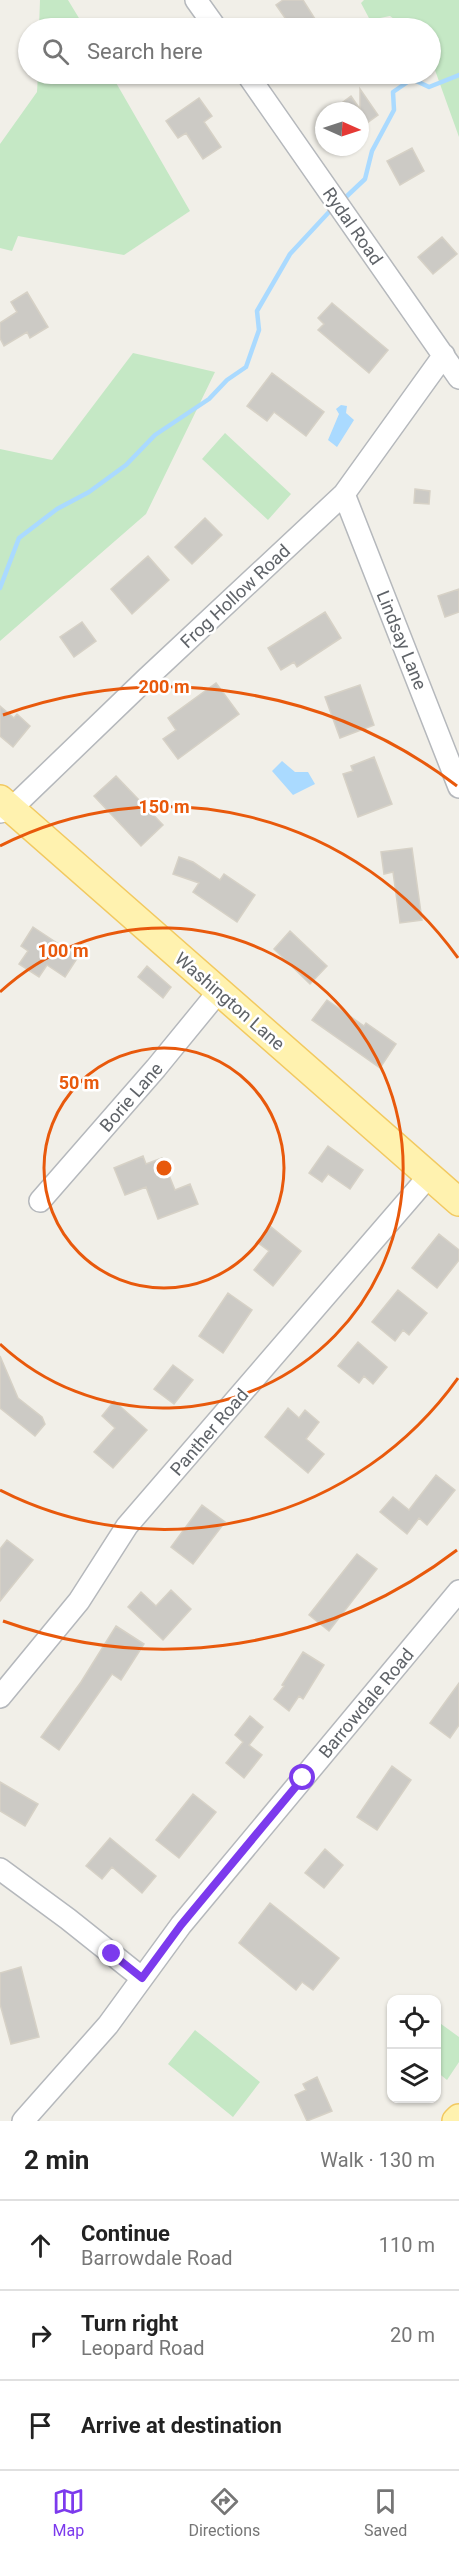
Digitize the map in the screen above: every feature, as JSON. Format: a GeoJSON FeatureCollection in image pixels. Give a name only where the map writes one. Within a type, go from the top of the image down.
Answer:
{"type":"FeatureCollection","features":[{"type":"Feature","properties":{"kind":"main road","name":"Washington Lane"},"geometry":{"type":"LineString","coordinates":[[4,807],[219,991],[459,1202]]}},
{"type":"Feature","properties":{"kind":"street"},"geometry":{"type":"LineString","coordinates":[[196,0],[209,18]]}},
{"type":"Feature","properties":{"kind":"street","name":"Rydal Road"},"geometry":{"type":"LineString","coordinates":[[254,84],[459,378]]}},
{"type":"Feature","properties":{"kind":"street","name":"Frog Hollow Road"},"geometry":{"type":"LineString","coordinates":[[4,807],[344,494],[444,355]]}},
{"type":"Feature","properties":{"kind":"street","name":"Lindsay Lane"},"geometry":{"type":"LineString","coordinates":[[344,494],[459,787]]}},
{"type":"Feature","properties":{"kind":"street","name":"Borie Lane"},"geometry":{"type":"LineString","coordinates":[[40,1201],[156,1068],[219,991]]}},
{"type":"Feature","properties":{"kind":"street","name":"Panther Road"},"geometry":{"type":"LineString","coordinates":[[0,1697],[79,1601],[127,1526],[429,1176]]}},
{"type":"Feature","properties":{"kind":"street","name":"Barrowdale Road"},"geometry":{"type":"LineString","coordinates":[[23,2121],[108,2025],[181,1925],[459,1591]]}},
{"type":"Feature","properties":{"kind":"street"},"geometry":{"type":"LineString","coordinates":[[0,1869],[68,1918],[142,1978]]}},
{"type":"Feature","properties":{"kind":"green space"},"geometry":{"type":"Polygon","coordinates":[[[40,0],[68,0],[79,18],[39,18],[40,0]]]}},
{"type":"Feature","properties":{"kind":"green space"},"geometry":{"type":"Polygon","coordinates":[[[364,0],[459,0],[459,137],[440,84],[441,18],[393,18],[390,16],[369,18],[361,3],[364,0]]]}},
{"type":"Feature","properties":{"kind":"green space"},"geometry":{"type":"Polygon","coordinates":[[[37,84],[117,84],[190,211],[124,255],[18,236],[12,251],[0,248],[0,144],[37,92],[37,84]]]}},
{"type":"Feature","properties":{"kind":"green space"},"geometry":{"type":"Polygon","coordinates":[[[133,353],[215,372],[146,514],[0,641],[0,449],[52,460],[133,353]]]}},
{"type":"Feature","properties":{"kind":"green space"},"geometry":{"type":"Polygon","coordinates":[[[225,433],[291,494],[268,520],[202,459],[225,433]]]}},
{"type":"Feature","properties":{"kind":"green space"},"geometry":{"type":"Polygon","coordinates":[[[441,2024],[459,2037],[459,2062],[447,2080],[441,2075],[441,2024]]]}},
{"type":"Feature","properties":{"kind":"green space"},"geometry":{"type":"Polygon","coordinates":[[[195,2030],[260,2082],[233,2117],[168,2064],[195,2030]]]}},
{"type":"Feature","properties":{"kind":"water"},"geometry":{"type":"Polygon","coordinates":[[[341,405],[347,406],[346,413],[354,420],[337,447],[328,440],[339,414],[336,409],[341,405]]]}},
{"type":"Feature","properties":{"kind":"water"},"geometry":{"type":"Polygon","coordinates":[[[282,761],[295,772],[308,772],[315,784],[293,795],[272,771],[282,761]]]}},
{"type":"Feature","properties":{"kind":"building"},"geometry":{"type":"Polygon","coordinates":[[[283,0],[303,0],[314,18],[285,18],[276,5],[283,0]]]}},
{"type":"Feature","properties":{"kind":"building"},"geometry":{"type":"Polygon","coordinates":[[[360,89],[369,102],[360,102],[360,89]]]}},
{"type":"Feature","properties":{"kind":"building"},"geometry":{"type":"Polygon","coordinates":[[[351,96],[355,102],[343,102],[351,96]]]}},
{"type":"Feature","properties":{"kind":"building"},"geometry":{"type":"Polygon","coordinates":[[[199,98],[212,116],[204,122],[221,147],[203,159],[186,133],[178,138],[166,121],[199,98]]]}},
{"type":"Feature","properties":{"kind":"building"},"geometry":{"type":"Polygon","coordinates":[[[369,102],[378,115],[369,122],[369,102]]]}},
{"type":"Feature","properties":{"kind":"building"},"geometry":{"type":"Polygon","coordinates":[[[412,148],[424,171],[400,185],[387,161],[412,148]]]}},
{"type":"Feature","properties":{"kind":"building"},"geometry":{"type":"Polygon","coordinates":[[[442,237],[457,254],[433,274],[418,257],[442,237]]]}},
{"type":"Feature","properties":{"kind":"building"},"geometry":{"type":"Polygon","coordinates":[[[27,292],[48,327],[30,338],[27,332],[4,346],[0,338],[0,323],[17,312],[11,302],[27,292]]]}},
{"type":"Feature","properties":{"kind":"building"},"geometry":{"type":"Polygon","coordinates":[[[332,303],[388,350],[369,373],[318,330],[324,324],[318,318],[332,303]]]}},
{"type":"Feature","properties":{"kind":"building"},"geometry":{"type":"Polygon","coordinates":[[[272,373],[324,412],[306,436],[274,412],[267,421],[247,406],[272,373]]]}},
{"type":"Feature","properties":{"kind":"building"},"geometry":{"type":"Polygon","coordinates":[[[415,489],[430,491],[429,504],[414,503],[415,489]]]}},
{"type":"Feature","properties":{"kind":"building"},"geometry":{"type":"Polygon","coordinates":[[[205,518],[222,535],[192,564],[175,547],[205,518]]]}},
{"type":"Feature","properties":{"kind":"building"},"geometry":{"type":"Polygon","coordinates":[[[148,556],[169,580],[132,614],[111,589],[148,556]]]}},
{"type":"Feature","properties":{"kind":"building"},"geometry":{"type":"Polygon","coordinates":[[[459,589],[459,612],[445,617],[438,596],[459,589]]]}},
{"type":"Feature","properties":{"kind":"building"},"geometry":{"type":"Polygon","coordinates":[[[325,612],[341,638],[297,667],[294,662],[281,670],[268,648],[325,612]]]}},
{"type":"Feature","properties":{"kind":"building"},"geometry":{"type":"Polygon","coordinates":[[[82,622],[96,641],[74,657],[60,637],[82,622]]]}},
{"type":"Feature","properties":{"kind":"building"},"geometry":{"type":"Polygon","coordinates":[[[216,683],[239,714],[178,759],[163,739],[176,730],[168,718],[216,683]]]}},
{"type":"Feature","properties":{"kind":"building"},"geometry":{"type":"Polygon","coordinates":[[[360,685],[374,725],[340,738],[325,697],[360,685]]]}},
{"type":"Feature","properties":{"kind":"building"},"geometry":{"type":"Polygon","coordinates":[[[0,706],[14,718],[17,714],[30,726],[13,747],[0,736],[0,706]]]}},
{"type":"Feature","properties":{"kind":"building"},"geometry":{"type":"Polygon","coordinates":[[[374,757],[392,804],[358,817],[343,774],[353,771],[351,766],[374,757]]]}},
{"type":"Feature","properties":{"kind":"building"},"geometry":{"type":"Polygon","coordinates":[[[116,776],[163,825],[141,846],[94,796],[116,776]]]}},
{"type":"Feature","properties":{"kind":"building"},"geometry":{"type":"Polygon","coordinates":[[[412,848],[422,920],[400,923],[393,872],[384,874],[381,852],[412,848]]]}},
{"type":"Feature","properties":{"kind":"building"},"geometry":{"type":"Polygon","coordinates":[[[179,857],[193,862],[220,880],[224,874],[255,895],[237,922],[193,892],[199,883],[173,874],[179,857]]]}},
{"type":"Feature","properties":{"kind":"building"},"geometry":{"type":"Polygon","coordinates":[[[33,927],[78,957],[65,977],[47,965],[39,977],[19,964],[28,951],[21,946],[33,927]]]}},
{"type":"Feature","properties":{"kind":"building"},"geometry":{"type":"Polygon","coordinates":[[[290,931],[327,966],[310,984],[274,949],[290,931]]]}},
{"type":"Feature","properties":{"kind":"building"},"geometry":{"type":"Polygon","coordinates":[[[147,966],[171,987],[163,998],[138,977],[147,966]]]}},
{"type":"Feature","properties":{"kind":"building"},"geometry":{"type":"Polygon","coordinates":[[[327,1000],[364,1026],[366,1023],[396,1044],[380,1068],[312,1020],[327,1000]]]}},
{"type":"Feature","properties":{"kind":"building"},"geometry":{"type":"Polygon","coordinates":[[[328,1146],[363,1170],[350,1189],[328,1174],[322,1182],[309,1173],[328,1146]]]}},
{"type":"Feature","properties":{"kind":"building"},"geometry":{"type":"Polygon","coordinates":[[[143,1156],[146,1164],[162,1158],[175,1190],[190,1184],[198,1204],[158,1219],[146,1187],[125,1195],[114,1168],[143,1156]]]}},
{"type":"Feature","properties":{"kind":"building"},"geometry":{"type":"Polygon","coordinates":[[[270,1226],[301,1251],[273,1286],[254,1270],[269,1251],[257,1242],[270,1226]]]}},
{"type":"Feature","properties":{"kind":"building"},"geometry":{"type":"Polygon","coordinates":[[[439,1234],[459,1250],[459,1260],[437,1288],[412,1268],[439,1234]]]}},
{"type":"Feature","properties":{"kind":"building"},"geometry":{"type":"Polygon","coordinates":[[[398,1290],[427,1313],[409,1335],[403,1330],[395,1341],[372,1322],[398,1290]]]}},
{"type":"Feature","properties":{"kind":"building"},"geometry":{"type":"Polygon","coordinates":[[[228,1293],[252,1310],[223,1353],[199,1336],[228,1293]]]}},
{"type":"Feature","properties":{"kind":"building"},"geometry":{"type":"Polygon","coordinates":[[[358,1342],[387,1367],[373,1384],[364,1376],[359,1383],[338,1366],[358,1342]]]}},
{"type":"Feature","properties":{"kind":"building"},"geometry":{"type":"Polygon","coordinates":[[[0,1356],[18,1398],[42,1417],[45,1424],[35,1436],[0,1408],[0,1356]]]}},
{"type":"Feature","properties":{"kind":"building"},"geometry":{"type":"Polygon","coordinates":[[[173,1365],[193,1380],[174,1404],[154,1389],[173,1365]]]}},
{"type":"Feature","properties":{"kind":"building"},"geometry":{"type":"Polygon","coordinates":[[[114,1401],[147,1430],[113,1468],[94,1452],[115,1428],[102,1416],[114,1401]]]}},
{"type":"Feature","properties":{"kind":"building"},"geometry":{"type":"Polygon","coordinates":[[[288,1408],[299,1418],[305,1410],[319,1422],[306,1439],[324,1454],[308,1473],[265,1437],[288,1408]]]}},
{"type":"Feature","properties":{"kind":"building"},"geometry":{"type":"Polygon","coordinates":[[[436,1475],[455,1490],[427,1525],[419,1518],[407,1534],[380,1512],[393,1497],[409,1510],[436,1475]]]}},
{"type":"Feature","properties":{"kind":"building"},"geometry":{"type":"Polygon","coordinates":[[[202,1505],[225,1522],[193,1564],[171,1547],[202,1505]]]}},
{"type":"Feature","properties":{"kind":"building"},"geometry":{"type":"Polygon","coordinates":[[[7,1540],[33,1560],[0,1601],[0,1549],[7,1540]]]}},
{"type":"Feature","properties":{"kind":"building"},"geometry":{"type":"Polygon","coordinates":[[[357,1554],[377,1569],[329,1631],[309,1615],[357,1554]]]}},
{"type":"Feature","properties":{"kind":"building"},"geometry":{"type":"Polygon","coordinates":[[[171,1590],[191,1609],[163,1640],[128,1607],[141,1592],[156,1606],[171,1590]]]}},
{"type":"Feature","properties":{"kind":"building"},"geometry":{"type":"Polygon","coordinates":[[[116,1626],[144,1644],[121,1680],[112,1674],[59,1750],[41,1737],[81,1682],[116,1626]]]}},
{"type":"Feature","properties":{"kind":"building"},"geometry":{"type":"Polygon","coordinates":[[[303,1652],[324,1665],[303,1699],[299,1696],[289,1711],[274,1699],[303,1652]]]}},
{"type":"Feature","properties":{"kind":"building"},"geometry":{"type":"Polygon","coordinates":[[[459,1683],[459,1725],[450,1738],[430,1723],[459,1683]]]}},
{"type":"Feature","properties":{"kind":"building"},"geometry":{"type":"Polygon","coordinates":[[[250,1716],[263,1727],[249,1745],[262,1755],[244,1778],[226,1763],[243,1742],[235,1735],[250,1716]]]}},
{"type":"Feature","properties":{"kind":"building"},"geometry":{"type":"Polygon","coordinates":[[[392,1766],[411,1780],[377,1830],[357,1817],[392,1766]]]}},
{"type":"Feature","properties":{"kind":"building"},"geometry":{"type":"Polygon","coordinates":[[[0,1782],[38,1804],[25,1826],[0,1811],[0,1782]]]}},
{"type":"Feature","properties":{"kind":"building"},"geometry":{"type":"Polygon","coordinates":[[[193,1794],[216,1812],[179,1858],[156,1840],[193,1794]]]}},
{"type":"Feature","properties":{"kind":"building"},"geometry":{"type":"Polygon","coordinates":[[[110,1838],[156,1876],[142,1893],[112,1867],[102,1879],[86,1866],[110,1838]]]}},
{"type":"Feature","properties":{"kind":"building"},"geometry":{"type":"Polygon","coordinates":[[[325,1849],[343,1865],[324,1888],[305,1873],[325,1849]]]}},
{"type":"Feature","properties":{"kind":"building"},"geometry":{"type":"Polygon","coordinates":[[[270,1903],[339,1958],[313,1990],[302,1982],[296,1990],[239,1943],[270,1903]]]}},
{"type":"Feature","properties":{"kind":"building"},"geometry":{"type":"Polygon","coordinates":[[[21,1967],[39,2037],[11,2044],[0,2004],[0,1973],[21,1967]]]}},
{"type":"Feature","properties":{"kind":"building"},"geometry":{"type":"Polygon","coordinates":[[[317,2077],[332,2111],[307,2121],[295,2095],[306,2090],[303,2084],[317,2077]]]}},
{"type":"Feature","properties":{"kind":"waterway"},"geometry":{"type":"LineString","coordinates":[[441,82],[459,75]]}},
{"type":"Feature","properties":{"kind":"waterway"},"geometry":{"type":"LineString","coordinates":[[347,196],[365,179],[372,151],[394,110],[393,92],[405,84]]}},
{"type":"Feature","properties":{"kind":"waterway"},"geometry":{"type":"LineString","coordinates":[[423,84],[429,87],[436,84]]}},
{"type":"Feature","properties":{"kind":"waterway"},"geometry":{"type":"LineString","coordinates":[[0,588],[19,538],[57,509],[89,492],[126,465],[155,435],[209,399],[227,380],[246,367],[259,330],[257,311],[290,254],[329,212]]}},
{"type":"Feature","properties":{"kind":"route"},"geometry":{"type":"LineString","coordinates":[[112,1954],[142,1978],[181,1925],[303,1778]]}}]}
